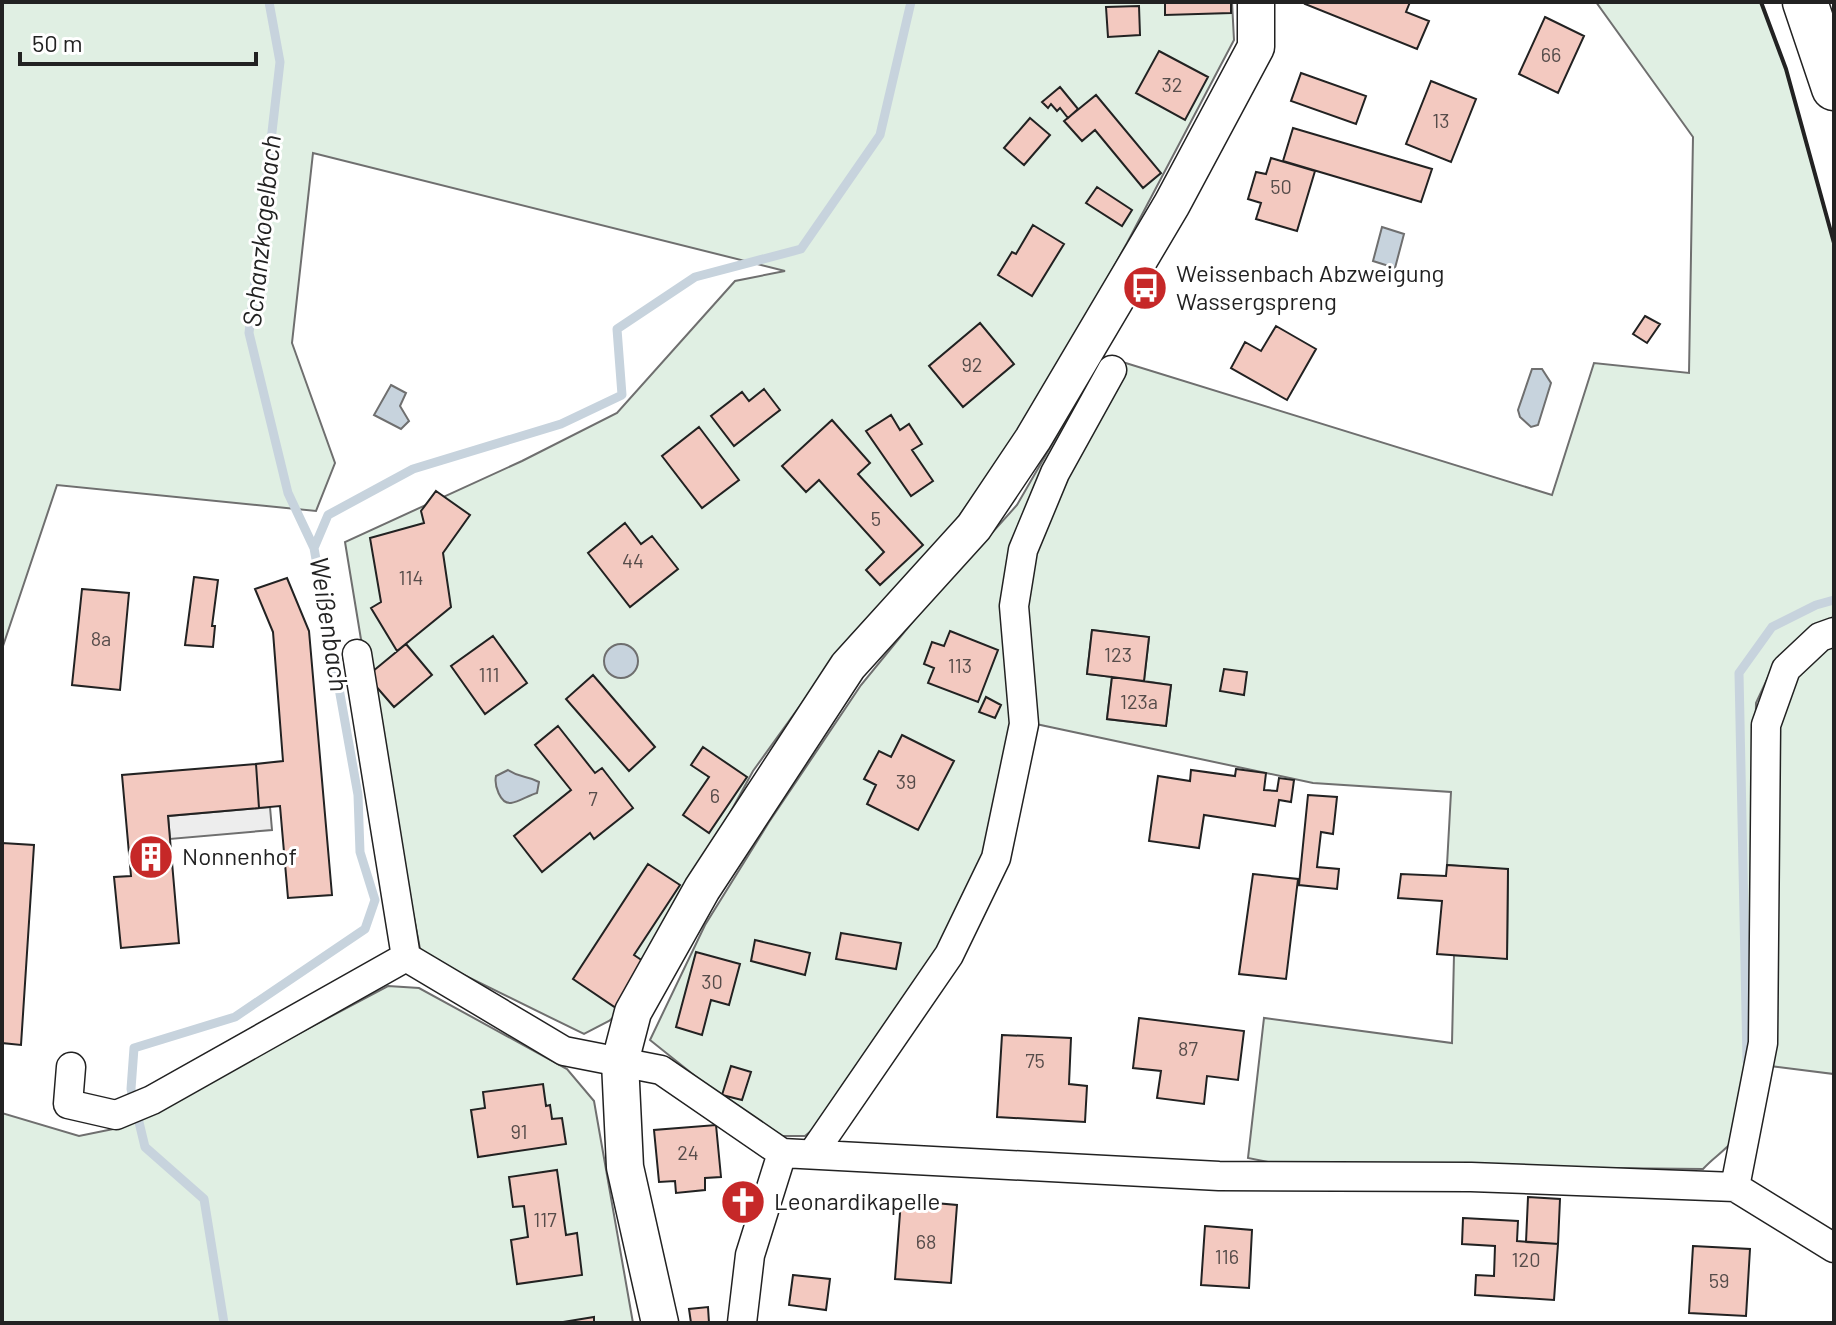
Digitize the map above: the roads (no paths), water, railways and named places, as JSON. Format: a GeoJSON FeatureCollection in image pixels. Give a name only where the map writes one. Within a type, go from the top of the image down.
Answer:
{"type":"FeatureCollection","features":[{"type":"Feature","properties":{"kind":"highway"},"geometry":{"type":"LineString","coordinates":[[1805,2],[1834,88]]}},
{"type":"Feature","properties":{"kind":"street"},"geometry":{"type":"LineString","coordinates":[[1256,2],[1256,47]]}},
{"type":"Feature","properties":{"kind":"street"},"geometry":{"type":"LineString","coordinates":[[660,1323],[625,1167],[620,1062],[633,1012],[710,876],[848,666],[974,527],[1033,439],[1172,204],[1256,47],[1274,2]]}},
{"type":"Feature","properties":{"kind":"street"},"geometry":{"type":"LineString","coordinates":[[813,1153],[949,955],[996,858],[1024,724],[1014,606],[1023,550],[1055,473],[1112,370]]}},
{"type":"Feature","properties":{"kind":"street"},"geometry":{"type":"LineString","coordinates":[[1735,1187],[1763,1043],[1766,725],[1786,669],[1820,637],[1834,632]]}},
{"type":"Feature","properties":{"kind":"street"},"geometry":{"type":"LineString","coordinates":[[357,654],[406,957]]}},
{"type":"Feature","properties":{"kind":"street"},"geometry":{"type":"LineString","coordinates":[[406,957],[564,1051],[661,1070],[782,1153],[1219,1176],[1471,1177],[1735,1187],[1834,1248]]}},
{"type":"Feature","properties":{"kind":"street"},"geometry":{"type":"LineString","coordinates":[[71,1067],[68,1104],[116,1115],[152,1100],[406,957]]}},
{"type":"Feature","properties":{"kind":"street"},"geometry":{"type":"LineString","coordinates":[[742,1323],[750,1255],[782,1153]]}},
{"type":"Feature","properties":{"kind":"waterway","name":"Schanzkogelbach"},"geometry":{"type":"LineString","coordinates":[[269,2],[280,62],[249,333],[288,493],[314,548]]}},
{"type":"Feature","properties":{"kind":"waterway","name":"Weißenbach"},"geometry":{"type":"LineString","coordinates":[[224,1323],[204,1199],[145,1147],[131,1089],[134,1048],[235,1017],[365,929],[375,900],[360,852],[358,795],[314,548],[328,515],[413,469],[561,424],[622,395],[617,329],[695,277],[801,249],[880,135],[911,2]]}},
{"type":"Feature","properties":{"kind":"waterway"},"geometry":{"type":"LineString","coordinates":[[1747,1061],[1739,673],[1772,627],[1816,605],[1834,600]]}},
{"type":"Feature","properties":{"kind":"place","name":"Weissenbach Abzweigung Wassergspreng"},"geometry":{"type":"Point","coordinates":[1145,288]}},
{"type":"Feature","properties":{"kind":"place","name":"Nonnenhof"},"geometry":{"type":"Point","coordinates":[151,857]}},
{"type":"Feature","properties":{"kind":"place","name":"Leonardikapelle"},"geometry":{"type":"Point","coordinates":[743,1202]}}]}
